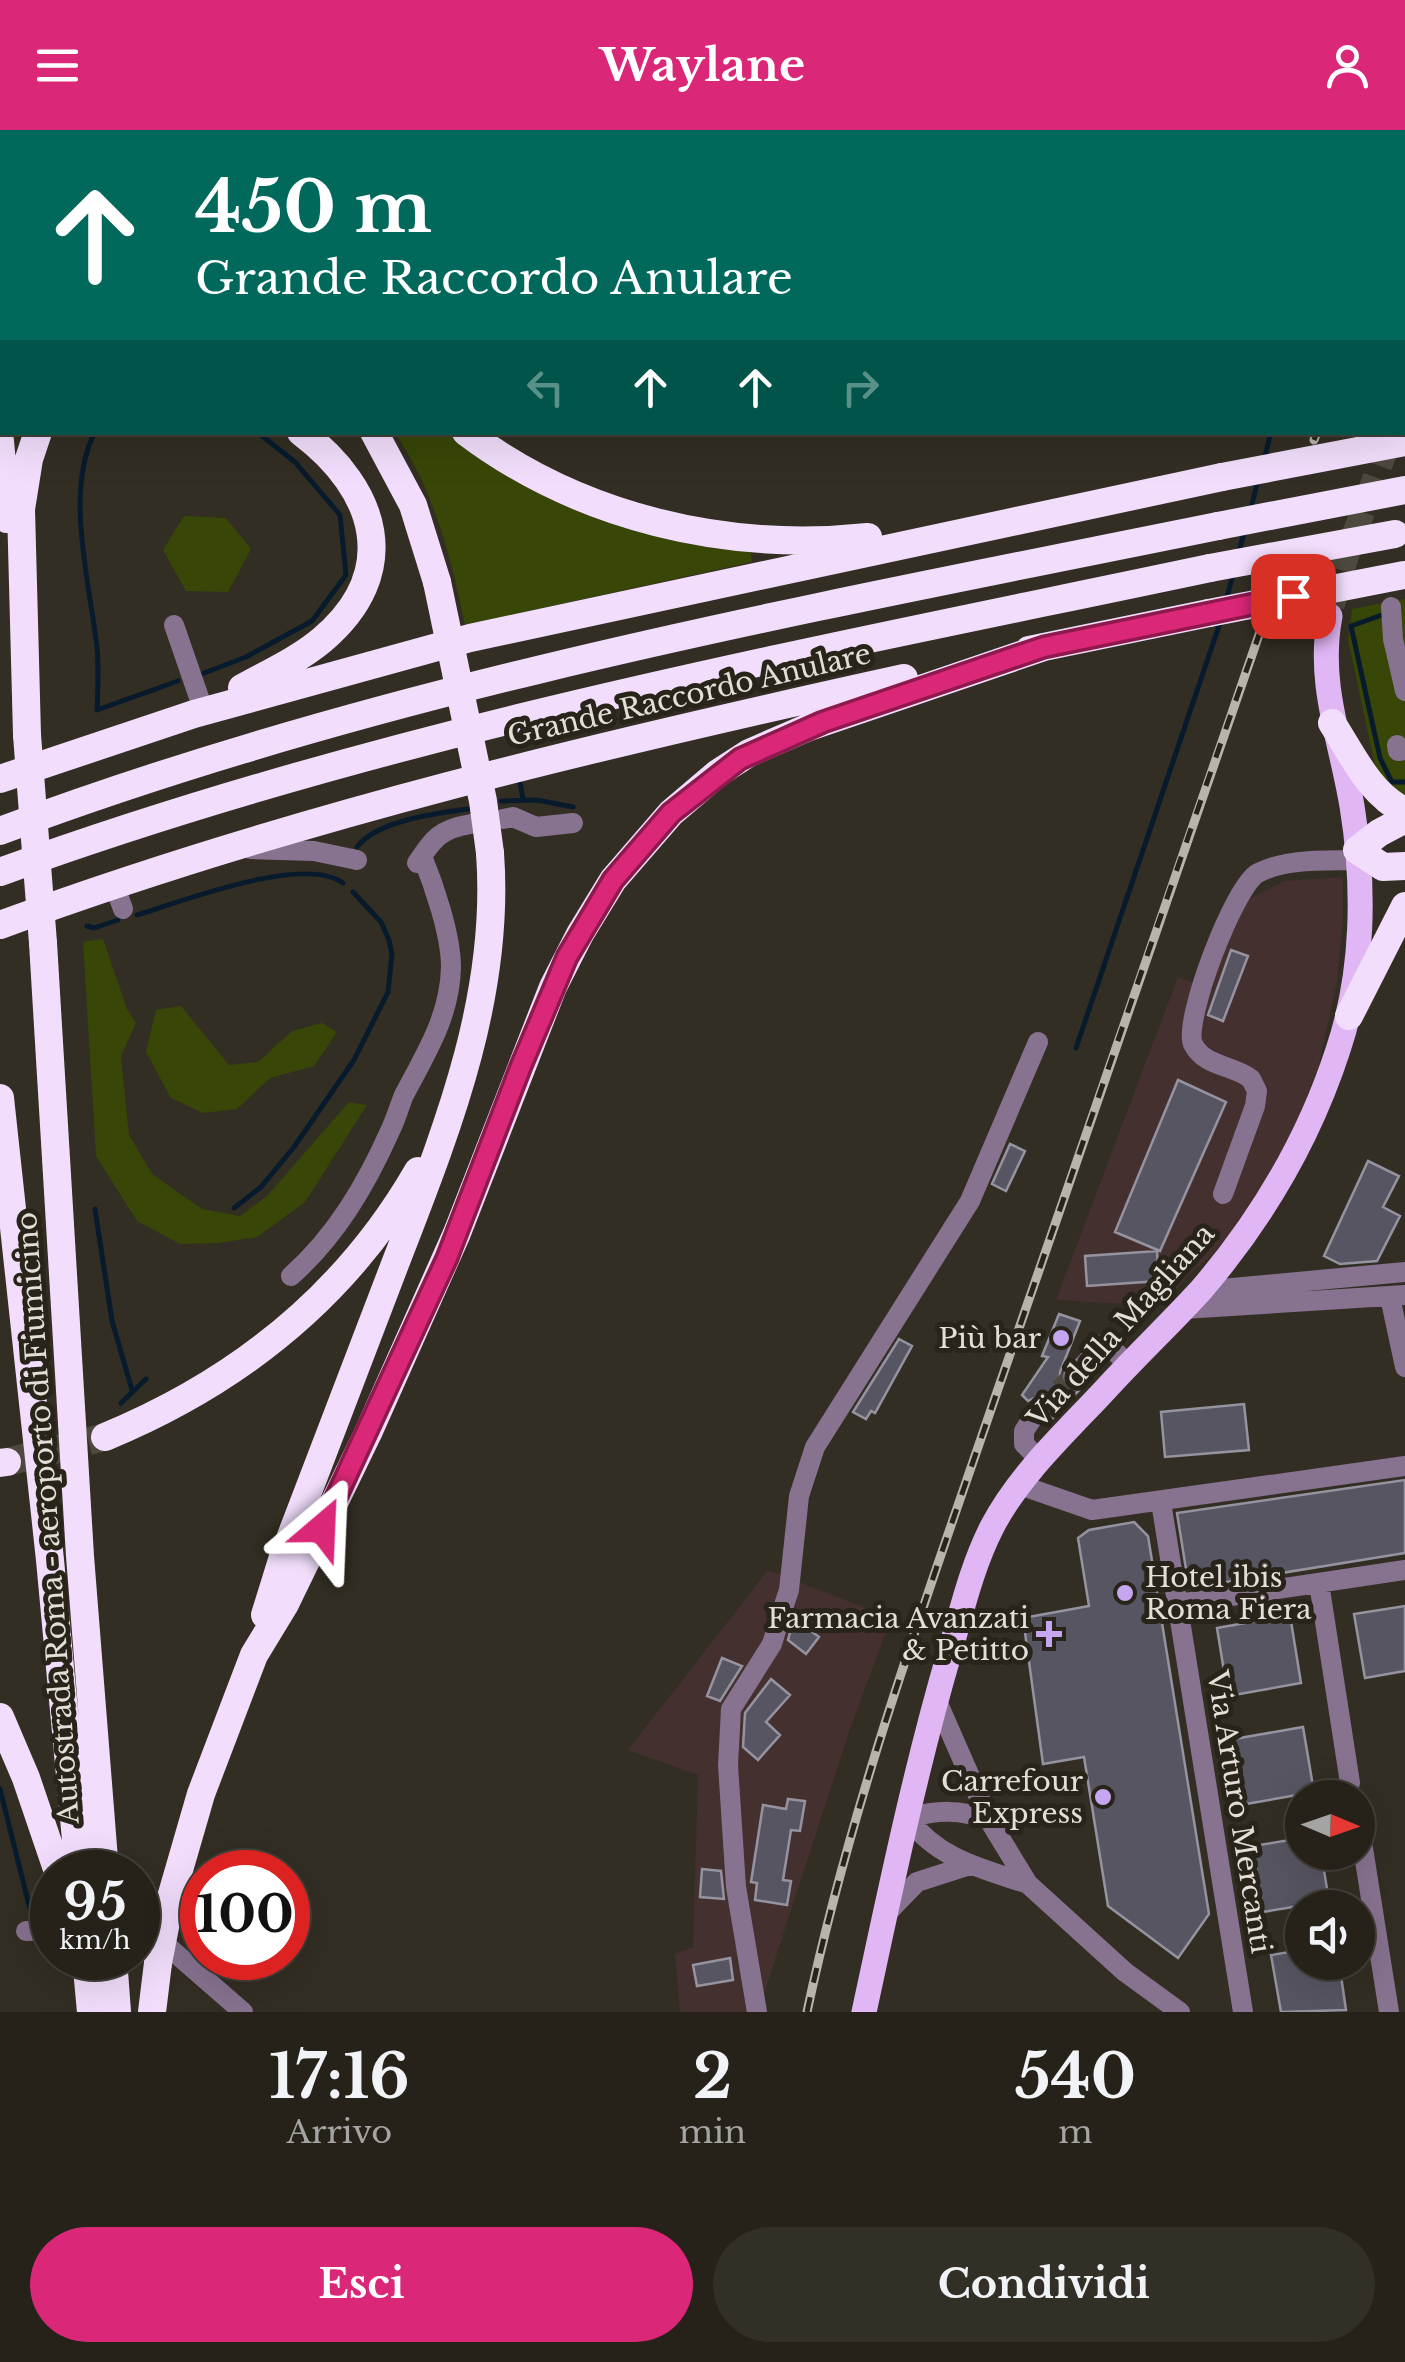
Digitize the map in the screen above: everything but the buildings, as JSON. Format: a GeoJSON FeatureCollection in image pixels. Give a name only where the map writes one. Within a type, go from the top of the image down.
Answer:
{"type":"FeatureCollection","features":[{"type":"Feature","properties":{"kind":"highway"},"geometry":{"type":"LineString","coordinates":[[27,735],[21,520],[26,470],[37,435]]}},
{"type":"Feature","properties":{"kind":"highway"},"geometry":{"type":"LineString","coordinates":[[198,711],[286,664],[324,638],[350,610],[368,577],[372,537],[359,494],[335,461],[305,435]]}},
{"type":"Feature","properties":{"kind":"highway"},"geometry":{"type":"LineString","coordinates":[[152,2012],[170,1901],[211,1764],[254,1655],[283,1557],[466,1070],[488,954],[490,853],[483,801],[437,582],[413,506],[376,435]]}},
{"type":"Feature","properties":{"kind":"highway"},"geometry":{"type":"LineString","coordinates":[[471,435],[524,470],[594,502],[670,524],[765,542],[871,537],[1070,501],[1160,490]]}},
{"type":"Feature","properties":{"kind":"highway","name":"Autostrada Roma - aeroporto di Fiumicino"},"geometry":{"type":"LineString","coordinates":[[0,441],[44,943],[80,1556],[103,1850]]}},
{"type":"Feature","properties":{"kind":"highway"},"geometry":{"type":"LineString","coordinates":[[0,779],[198,711],[470,638],[1222,477],[1405,442]]}},
{"type":"Feature","properties":{"kind":"highway","name":"Grande Raccordo Anulare"},"geometry":{"type":"LineString","coordinates":[[0,831],[128,785],[372,713],[585,660],[1405,490]]}},
{"type":"Feature","properties":{"kind":"highway","name":"Grande Raccordo Anulare"},"geometry":{"type":"LineString","coordinates":[[0,872],[198,806],[395,747],[598,697],[1210,568],[1400,533]]}},
{"type":"Feature","properties":{"kind":"highway","name":"Grande Raccordo Anulare"},"geometry":{"type":"LineString","coordinates":[[0,926],[119,896],[232,848],[392,801],[628,740],[1044,647],[1404,575]]}},
{"type":"Feature","properties":{"kind":"highway"},"geometry":{"type":"LineString","coordinates":[[1293,596],[1398,600]]}},
{"type":"Feature","properties":{"kind":"highway"},"geometry":{"type":"LineString","coordinates":[[254,1655],[292,1590],[420,1321],[567,957],[624,865],[694,793],[730,765],[762,747],[823,722],[1044,647]]}},
{"type":"Feature","properties":{"kind":"highway"},"geometry":{"type":"LineString","coordinates":[[1332,723],[1375,788],[1405,811]]}},
{"type":"Feature","properties":{"kind":"highway"},"geometry":{"type":"LineString","coordinates":[[1405,819],[1379,833],[1358,855],[1383,867],[1405,866]]}},
{"type":"Feature","properties":{"kind":"highway"},"geometry":{"type":"LineString","coordinates":[[1349,1016],[1405,906]]}},
{"type":"Feature","properties":{"kind":"highway"},"geometry":{"type":"LineString","coordinates":[[106,1437],[209,1386],[269,1345],[318,1302],[366,1248],[413,1180],[466,1070]]}},
{"type":"Feature","properties":{"kind":"highway","name":"Autostrada Roma - aeroporto di Fiumicino"},"geometry":{"type":"LineString","coordinates":[[0,1098],[77,1850]]}},
{"type":"Feature","properties":{"kind":"highway"},"geometry":{"type":"LineString","coordinates":[[0,1717],[51,1850]]}},
{"type":"Feature","properties":{"kind":"highway"},"geometry":{"type":"LineString","coordinates":[[88,1980],[91,2012]]}},
{"type":"Feature","properties":{"kind":"highway"},"geometry":{"type":"LineString","coordinates":[[115,1980],[117,2012]]}},
{"type":"Feature","properties":{"kind":"main road","name":"Via della Magliana"},"geometry":{"type":"LineString","coordinates":[[864,2012],[936,1699],[972,1575],[993,1526],[1040,1460],[1191,1300],[1264,1208],[1293,1158],[1322,1093],[1349,1016],[1359,940],[1358,855],[1349,791],[1332,723],[1325,658],[1330,616]]}},
{"type":"Feature","properties":{"kind":"street"},"geometry":{"type":"LineString","coordinates":[[1398,600],[1393,640],[1405,692]]}},
{"type":"Feature","properties":{"kind":"street"},"geometry":{"type":"LineString","coordinates":[[174,625],[192,677],[198,711]]}},
{"type":"Feature","properties":{"kind":"street"},"geometry":{"type":"LineString","coordinates":[[503,818],[512,817],[536,828],[573,823]]}},
{"type":"Feature","properties":{"kind":"street"},"geometry":{"type":"LineString","coordinates":[[292,1276],[323,1244],[359,1192],[444,1015],[451,966],[446,934],[420,859],[433,840],[448,828],[471,824]]}},
{"type":"Feature","properties":{"kind":"street"},"geometry":{"type":"LineString","coordinates":[[232,848],[314,851],[357,860]]}},
{"type":"Feature","properties":{"kind":"street"},"geometry":{"type":"LineString","coordinates":[[1223,1194],[1257,1098],[1251,1080],[1208,1060],[1191,1036],[1193,1017],[1224,924],[1239,892],[1258,873],[1286,864],[1358,855]]}},
{"type":"Feature","properties":{"kind":"street"},"geometry":{"type":"LineString","coordinates":[[756,2012],[736,1887],[728,1765],[732,1709],[772,1644],[789,1590],[799,1496],[815,1447],[970,1201],[1038,1042]]}},
{"type":"Feature","properties":{"kind":"street"},"geometry":{"type":"LineString","coordinates":[[1191,1300],[1405,1272]]}},
{"type":"Feature","properties":{"kind":"street"},"geometry":{"type":"LineString","coordinates":[[1191,1300],[1398,1296],[1405,1367]]}},
{"type":"Feature","properties":{"kind":"street"},"geometry":{"type":"LineString","coordinates":[[1084,1336],[1106,1342],[1128,1366]]}},
{"type":"Feature","properties":{"kind":"street"},"geometry":{"type":"LineString","coordinates":[[1073,1376],[1106,1342]]}},
{"type":"Feature","properties":{"kind":"street"},"geometry":{"type":"LineString","coordinates":[[1038,1410],[1024,1431],[1024,1444],[1040,1460]]}},
{"type":"Feature","properties":{"kind":"street"},"geometry":{"type":"LineString","coordinates":[[1020,1485],[1092,1510],[1405,1466]]}},
{"type":"Feature","properties":{"kind":"street","name":"Via Arturo Mercanti"},"geometry":{"type":"LineString","coordinates":[[1162,1502],[1243,2012]]}},
{"type":"Feature","properties":{"kind":"street"},"geometry":{"type":"LineString","coordinates":[[1178,1604],[1405,1570]]}},
{"type":"Feature","properties":{"kind":"street"},"geometry":{"type":"LineString","coordinates":[[1318,1583],[1350,1780]]}},
{"type":"Feature","properties":{"kind":"street"},"geometry":{"type":"LineString","coordinates":[[936,1699],[989,1820],[1028,1884],[1126,1972],[1180,2012]]}},
{"type":"Feature","properties":{"kind":"street"},"geometry":{"type":"LineString","coordinates":[[989,1820],[966,1812],[947,1811],[908,1818],[937,1849],[970,1865],[1028,1884]]}},
{"type":"Feature","properties":{"kind":"street"},"geometry":{"type":"LineString","coordinates":[[937,1849],[947,1811]]}},
{"type":"Feature","properties":{"kind":"street"},"geometry":{"type":"LineString","coordinates":[[886,1913],[918,1882],[970,1865]]}},
{"type":"Feature","properties":{"kind":"street"},"geometry":{"type":"LineString","coordinates":[[1366,1870],[1389,2012]]}},
{"type":"Feature","properties":{"kind":"street"},"geometry":{"type":"LineString","coordinates":[[26,1931],[30,1931]]}},
{"type":"Feature","properties":{"kind":"street"},"geometry":{"type":"LineString","coordinates":[[160,1940],[243,2012]]}},
{"type":"Feature","properties":{"kind":"shaded area"},"geometry":{"type":"Polygon","coordinates":[[[1343,877],[1337,982],[1318,1069],[1279,1165],[1212,1255],[1189,1274],[1162,1306],[1056,1300],[1178,977],[1213,990],[1218,961],[1249,899],[1285,881],[1343,877]]]}},
{"type":"Feature","properties":{"kind":"shaded area"},"geometry":{"type":"Polygon","coordinates":[[[768,1570],[891,1618],[849,1732],[758,2012],[680,2012],[675,1954],[693,1947],[698,1775],[628,1750],[768,1570]]]}},
{"type":"Feature","properties":{"kind":"green space"},"geometry":{"type":"Polygon","coordinates":[[[396,435],[464,435],[482,448],[750,550],[752,562],[465,625],[439,525],[396,435]]]}},
{"type":"Feature","properties":{"kind":"green space"},"geometry":{"type":"Polygon","coordinates":[[[184,516],[226,518],[251,549],[228,592],[186,591],[163,550],[184,516]]]}},
{"type":"Feature","properties":{"kind":"green space"},"geometry":{"type":"Polygon","coordinates":[[[1405,599],[1405,798],[1381,779],[1374,761],[1348,639],[1352,609],[1405,599]]]}},
{"type":"Feature","properties":{"kind":"green space"},"geometry":{"type":"Polygon","coordinates":[[[103,939],[127,1009],[136,1023],[121,1056],[129,1135],[152,1174],[202,1209],[240,1216],[267,1196],[349,1102],[367,1105],[305,1202],[257,1237],[180,1244],[137,1221],[96,1156],[83,942],[103,939]]]}},
{"type":"Feature","properties":{"kind":"green space"},"geometry":{"type":"Polygon","coordinates":[[[181,1006],[229,1065],[258,1062],[292,1031],[322,1023],[337,1032],[314,1066],[270,1078],[237,1109],[203,1113],[171,1098],[146,1052],[156,1010],[181,1006]]]}},
{"type":"Feature","properties":{"kind":"waterway"},"geometry":{"type":"LineString","coordinates":[[94,435],[81,482],[80,509],[97,648],[97,710],[178,681]]}},
{"type":"Feature","properties":{"kind":"waterway"},"geometry":{"type":"LineString","coordinates":[[199,675],[246,657],[312,621],[346,575],[340,515],[295,462],[261,435]]}},
{"type":"Feature","properties":{"kind":"waterway"},"geometry":{"type":"LineString","coordinates":[[1264,460],[1270,435]]}},
{"type":"Feature","properties":{"kind":"waterway"},"geometry":{"type":"LineString","coordinates":[[1251,508],[1258,480]]}},
{"type":"Feature","properties":{"kind":"waterway"},"geometry":{"type":"LineString","coordinates":[[1239,552],[1245,529]]}},
{"type":"Feature","properties":{"kind":"waterway"},"geometry":{"type":"LineString","coordinates":[[1226,600],[1234,572]]}},
{"type":"Feature","properties":{"kind":"waterway"},"geometry":{"type":"LineString","coordinates":[[1382,615],[1351,626],[1380,758],[1392,782],[1405,782]]}},
{"type":"Feature","properties":{"kind":"waterway"},"geometry":{"type":"LineString","coordinates":[[1076,1048],[1221,620]]}},
{"type":"Feature","properties":{"kind":"waterway"},"geometry":{"type":"LineString","coordinates":[[520,783],[523,799]]}},
{"type":"Feature","properties":{"kind":"waterway"},"geometry":{"type":"LineString","coordinates":[[501,801],[537,800],[573,807]]}},
{"type":"Feature","properties":{"kind":"waterway"},"geometry":{"type":"LineString","coordinates":[[357,847],[392,825],[468,809]]}},
{"type":"Feature","properties":{"kind":"waterway"},"geometry":{"type":"LineString","coordinates":[[137,915],[272,877],[325,876],[343,883]]}},
{"type":"Feature","properties":{"kind":"waterway"},"geometry":{"type":"LineString","coordinates":[[234,1208],[261,1187],[294,1147],[354,1060],[388,992],[392,954],[389,940],[381,922],[353,892]]}},
{"type":"Feature","properties":{"kind":"waterway"},"geometry":{"type":"LineString","coordinates":[[87,926],[94,928],[118,920]]}},
{"type":"Feature","properties":{"kind":"waterway"},"geometry":{"type":"LineString","coordinates":[[95,1209],[112,1321],[132,1390]]}},
{"type":"Feature","properties":{"kind":"waterway"},"geometry":{"type":"LineString","coordinates":[[121,1403],[146,1379]]}},
{"type":"Feature","properties":{"kind":"waterway"},"geometry":{"type":"LineString","coordinates":[[0,1789],[30,1909]]}},
{"type":"Feature","properties":{"kind":"tunnel"},"geometry":{"type":"LineString","coordinates":[[1332,606],[1391,435]]}},
{"type":"Feature","properties":{"kind":"tunnel"},"geometry":{"type":"LineString","coordinates":[[1038,1410],[1073,1376]]}},
{"type":"Feature","properties":{"kind":"tunnel"},"geometry":{"type":"LineString","coordinates":[[7,1462],[105,1437]]}},
{"type":"Feature","properties":{"kind":"railway"},"geometry":{"type":"LineString","coordinates":[[1314,440],[1316,435]]}},
{"type":"Feature","properties":{"kind":"railway"},"geometry":{"type":"LineString","coordinates":[[807,2012],[846,1855],[893,1699],[1261,629]]}},
{"type":"Feature","properties":{"kind":"place","name":"Più bar"},"geometry":{"type":"Point","coordinates":[1061,1338]}},
{"type":"Feature","properties":{"kind":"place","name":"Hotel ibis Roma Fiera"},"geometry":{"type":"Point","coordinates":[1125,1593]}},
{"type":"Feature","properties":{"kind":"place","name":"Farmacia Avanzati & Petitto"},"geometry":{"type":"Point","coordinates":[1049,1634]}},
{"type":"Feature","properties":{"kind":"place","name":"Carrefour Express"},"geometry":{"type":"Point","coordinates":[1103,1797]}},
{"type":"Feature","properties":{"kind":"route"},"geometry":{"type":"LineString","coordinates":[[322,1528],[417,1328],[567,957],[613,880],[671,813],[740,759],[823,722],[1044,647],[1293,596]]}}]}
